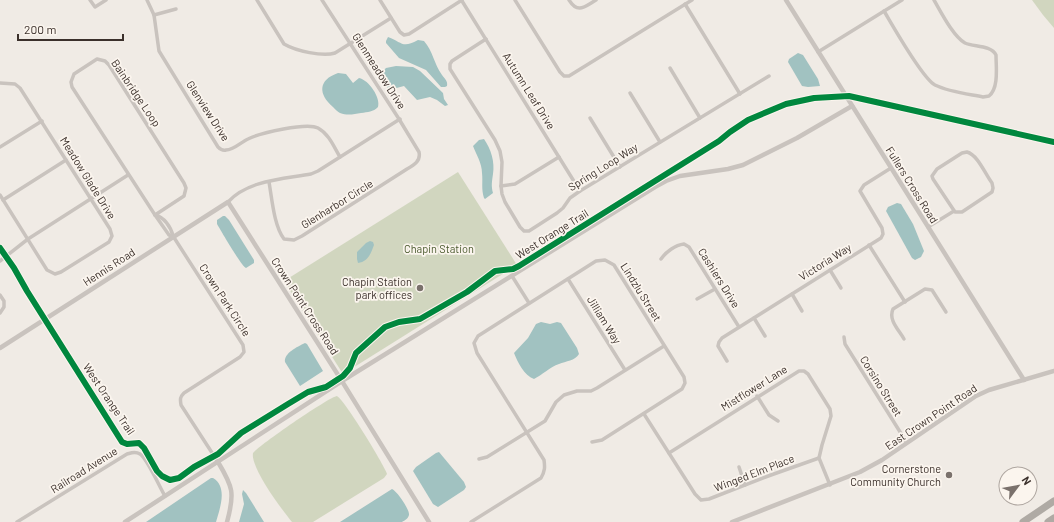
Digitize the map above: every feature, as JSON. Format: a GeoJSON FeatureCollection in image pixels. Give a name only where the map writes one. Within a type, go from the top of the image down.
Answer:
{"type":"FeatureCollection","features":[{"type":"Feature","properties":{"kind":"highway"},"geometry":{"type":"LineString","coordinates":[[1023,522],[1054,501]]}},
{"type":"Feature","properties":{"kind":"highway"},"geometry":{"type":"LineString","coordinates":[[1048,522],[1054,518]]}},
{"type":"Feature","properties":{"kind":"street"},"geometry":{"type":"LineString","coordinates":[[90,0],[95,7],[106,0]]}},
{"type":"Feature","properties":{"kind":"street","name":"Glenview Drive"},"geometry":{"type":"LineString","coordinates":[[147,0],[154,15],[159,51],[218,147],[226,150],[231,149],[258,135],[290,128],[312,126],[327,135],[340,158]]}},
{"type":"Feature","properties":{"kind":"street"},"geometry":{"type":"LineString","coordinates":[[256,0],[284,44],[291,48],[328,55],[335,53],[391,18]]}},
{"type":"Feature","properties":{"kind":"street","name":"Glenmeadow Drive"},"geometry":{"type":"LineString","coordinates":[[322,0],[419,152]]}},
{"type":"Feature","properties":{"kind":"street"},"geometry":{"type":"LineString","coordinates":[[380,0],[400,32],[404,35],[409,34],[462,0]]}},
{"type":"Feature","properties":{"kind":"street","name":"Autumn Leaf Drive"},"geometry":{"type":"LineString","coordinates":[[462,0],[580,191]]}},
{"type":"Feature","properties":{"kind":"street"},"geometry":{"type":"LineString","coordinates":[[515,0],[564,76],[570,75],[692,0]]}},
{"type":"Feature","properties":{"kind":"street"},"geometry":{"type":"LineString","coordinates":[[569,0],[573,6],[578,9],[596,0]]}},
{"type":"Feature","properties":{"kind":"street","name":"Fullers Cross Road"},"geometry":{"type":"LineString","coordinates":[[786,0],[1024,380]]}},
{"type":"Feature","properties":{"kind":"street"},"geometry":{"type":"LineString","coordinates":[[818,52],[902,0]]}},
{"type":"Feature","properties":{"kind":"street"},"geometry":{"type":"LineString","coordinates":[[884,11],[924,75],[933,84],[983,97],[989,96],[994,89],[996,76],[994,52],[989,49],[970,45],[959,38],[934,0]]}},
{"type":"Feature","properties":{"kind":"street"},"geometry":{"type":"LineString","coordinates":[[685,4],[740,94]]}},
{"type":"Feature","properties":{"kind":"street"},"geometry":{"type":"LineString","coordinates":[[154,15],[176,9]]}},
{"type":"Feature","properties":{"kind":"street","name":"Spring Loop Way"},"geometry":{"type":"LineString","coordinates":[[486,39],[452,60],[450,69],[495,139],[500,151],[502,162],[501,186],[505,202],[524,231],[529,231],[557,213],[563,208],[570,198],[580,191],[769,76]]}},
{"type":"Feature","properties":{"kind":"street","name":"Bainbridge Loop"},"geometry":{"type":"LineString","coordinates":[[154,215],[184,196],[186,188],[109,65],[106,61],[97,60],[74,74],[71,82],[72,87],[154,215],[159,216],[165,221],[173,236]]}},
{"type":"Feature","properties":{"kind":"street"},"geometry":{"type":"LineString","coordinates":[[670,68],[700,118]]}},
{"type":"Feature","properties":{"kind":"street","name":"Meadow Glade Drive"},"geometry":{"type":"LineString","coordinates":[[0,83],[15,84],[20,88],[110,229],[112,236],[109,242],[62,272],[55,274],[47,270],[0,195]]}},
{"type":"Feature","properties":{"kind":"street"},"geometry":{"type":"LineString","coordinates":[[630,93],[660,142]]}},
{"type":"Feature","properties":{"kind":"street"},"geometry":{"type":"LineString","coordinates":[[125,522],[342,381],[666,181],[680,176],[728,169],[744,165],[797,138],[852,106]]}},
{"type":"Feature","properties":{"kind":"street"},"geometry":{"type":"LineString","coordinates":[[590,118],[620,167]]}},
{"type":"Feature","properties":{"kind":"street"},"geometry":{"type":"LineString","coordinates":[[228,202],[253,185],[311,174],[340,158],[400,120]]}},
{"type":"Feature","properties":{"kind":"street"},"geometry":{"type":"LineString","coordinates":[[0,148],[42,121]]}},
{"type":"Feature","properties":{"kind":"street","name":"Glenharbor Circle"},"geometry":{"type":"LineString","coordinates":[[269,182],[281,235],[284,239],[294,240],[415,164],[418,161],[419,152]]}},
{"type":"Feature","properties":{"kind":"street"},"geometry":{"type":"LineString","coordinates":[[928,227],[954,211],[962,212],[992,192],[992,184],[971,153],[962,153],[937,169],[932,176],[954,211]]}},
{"type":"Feature","properties":{"kind":"street"},"geometry":{"type":"LineString","coordinates":[[501,186],[515,184],[559,156]]}},
{"type":"Feature","properties":{"kind":"street"},"geometry":{"type":"LineString","coordinates":[[3,200],[66,160]]}},
{"type":"Feature","properties":{"kind":"street","name":"Victoria Way"},"geometry":{"type":"LineString","coordinates":[[727,361],[718,346],[722,338],[881,238],[883,234],[882,228],[860,191],[864,185],[891,168]]}},
{"type":"Feature","properties":{"kind":"street"},"geometry":{"type":"LineString","coordinates":[[0,261],[28,239],[128,175]]}},
{"type":"Feature","properties":{"kind":"street","name":"Hennis Road"},"geometry":{"type":"LineString","coordinates":[[0,348],[228,202]]}},
{"type":"Feature","properties":{"kind":"street","name":"Crown Point Cross Road"},"geometry":{"type":"LineString","coordinates":[[228,202],[430,522]]}},
{"type":"Feature","properties":{"kind":"street","name":"Crown Park Circle"},"geometry":{"type":"LineString","coordinates":[[173,236],[243,345],[244,352],[240,357],[184,393],[180,400],[181,405],[228,478],[232,488],[231,506],[227,522]]}},
{"type":"Feature","properties":{"kind":"street","name":"Cashiers Drive"},"geometry":{"type":"LineString","coordinates":[[660,259],[680,244],[684,244],[688,247],[739,327]]}},
{"type":"Feature","properties":{"kind":"street"},"geometry":{"type":"LineString","coordinates":[[869,245],[904,302]]}},
{"type":"Feature","properties":{"kind":"street","name":"Lindzlu Street"},"geometry":{"type":"LineString","coordinates":[[527,432],[477,353],[474,344],[478,336],[596,261],[605,260],[614,265],[684,376],[685,382],[682,389],[644,414],[602,440],[592,442]]}},
{"type":"Feature","properties":{"kind":"street"},"geometry":{"type":"LineString","coordinates":[[830,270],[841,288]]}},
{"type":"Feature","properties":{"kind":"street"},"geometry":{"type":"LineString","coordinates":[[512,276],[530,304]]}},
{"type":"Feature","properties":{"kind":"street","name":"Jilliam Way"},"geometry":{"type":"LineString","coordinates":[[568,279],[625,370]]}},
{"type":"Feature","properties":{"kind":"street"},"geometry":{"type":"LineString","coordinates":[[697,299],[715,289]]}},
{"type":"Feature","properties":{"kind":"street"},"geometry":{"type":"LineString","coordinates":[[904,339],[891,318],[893,309],[925,289],[929,289],[932,290],[946,312]]}},
{"type":"Feature","properties":{"kind":"street"},"geometry":{"type":"LineString","coordinates":[[792,294],[802,311]]}},
{"type":"Feature","properties":{"kind":"street"},"geometry":{"type":"LineString","coordinates":[[0,295],[4,301],[4,307],[0,313]]}},
{"type":"Feature","properties":{"kind":"street"},"geometry":{"type":"LineString","coordinates":[[754,318],[765,336]]}},
{"type":"Feature","properties":{"kind":"street","name":"Corsino Street"},"geometry":{"type":"LineString","coordinates":[[844,337],[845,344],[907,443]]}},
{"type":"Feature","properties":{"kind":"street"},"geometry":{"type":"LineString","coordinates":[[479,459],[487,457],[545,421],[556,402],[564,395],[577,391],[591,391],[664,346]]}},
{"type":"Feature","properties":{"kind":"street","name":"Mistflower Lane"},"geometry":{"type":"LineString","coordinates":[[669,453],[757,396],[799,371],[804,370],[830,409],[831,416],[819,458]]}},
{"type":"Feature","properties":{"kind":"street","name":"East Crown Point Road"},"geometry":{"type":"LineString","coordinates":[[732,522],[830,485],[875,465],[976,396],[989,390],[1054,372]]}},
{"type":"Feature","properties":{"kind":"street"},"geometry":{"type":"LineString","coordinates":[[757,396],[769,415],[778,421]]}},
{"type":"Feature","properties":{"kind":"street","name":"Winged Elm Place"},"geometry":{"type":"LineString","coordinates":[[644,414],[694,494],[702,500],[709,499],[819,458]]}},
{"type":"Feature","properties":{"kind":"street"},"geometry":{"type":"LineString","coordinates":[[471,522],[541,478],[546,467],[544,460],[527,432]]}},
{"type":"Feature","properties":{"kind":"street","name":"Railroad Avenue"},"geometry":{"type":"LineString","coordinates":[[17,522],[127,454],[134,452],[140,454],[145,460],[165,496]]}},
{"type":"Feature","properties":{"kind":"street"},"geometry":{"type":"LineString","coordinates":[[819,458],[830,485]]}},
{"type":"Feature","properties":{"kind":"street"},"geometry":{"type":"LineString","coordinates":[[739,467],[745,485]]}},
{"type":"Feature","properties":{"kind":"green space"},"geometry":{"type":"Polygon","coordinates":[[[1032,0],[1054,0],[1054,28],[1043,15],[1032,0]]]}},
{"type":"Feature","properties":{"kind":"green space","name":"Chapin Station"},"geometry":{"type":"Polygon","coordinates":[[[458,172],[517,265],[343,374],[284,281],[458,172]]]}},
{"type":"Feature","properties":{"kind":"green space"},"geometry":{"type":"Polygon","coordinates":[[[337,396],[348,409],[364,433],[387,474],[384,478],[313,522],[292,522],[274,499],[261,478],[253,459],[253,453],[294,422],[321,404],[337,396]]]}},
{"type":"Feature","properties":{"kind":"water"},"geometry":{"type":"Polygon","coordinates":[[[388,37],[402,44],[413,43],[418,40],[424,41],[439,71],[447,81],[447,86],[441,87],[426,70],[399,58],[386,43],[388,37]]]}},
{"type":"Feature","properties":{"kind":"water"},"geometry":{"type":"Polygon","coordinates":[[[798,53],[803,55],[818,79],[820,86],[802,86],[788,62],[789,59],[798,53]]]}},
{"type":"Feature","properties":{"kind":"water"},"geometry":{"type":"Polygon","coordinates":[[[396,66],[413,67],[420,71],[443,93],[444,99],[448,105],[445,106],[430,97],[417,100],[404,86],[389,90],[381,77],[381,73],[386,68],[396,66]]]}},
{"type":"Feature","properties":{"kind":"water"},"geometry":{"type":"Polygon","coordinates":[[[338,73],[346,74],[353,83],[359,78],[367,82],[376,94],[378,99],[378,107],[370,112],[351,114],[343,114],[337,111],[328,102],[322,88],[327,79],[338,73]]]}},
{"type":"Feature","properties":{"kind":"water"},"geometry":{"type":"Polygon","coordinates":[[[484,139],[489,147],[493,160],[493,193],[485,199],[481,166],[473,146],[479,140],[484,139]]]}},
{"type":"Feature","properties":{"kind":"water"},"geometry":{"type":"Polygon","coordinates":[[[897,203],[901,204],[913,224],[924,251],[921,257],[915,260],[912,258],[886,211],[888,207],[897,203]]]}},
{"type":"Feature","properties":{"kind":"water"},"geometry":{"type":"Polygon","coordinates":[[[223,216],[229,220],[254,260],[254,263],[246,268],[217,224],[217,220],[223,216]]]}},
{"type":"Feature","properties":{"kind":"water"},"geometry":{"type":"Polygon","coordinates":[[[370,241],[373,242],[374,245],[370,254],[367,259],[358,263],[357,252],[370,241]]]}},
{"type":"Feature","properties":{"kind":"water"},"geometry":{"type":"Polygon","coordinates":[[[541,322],[550,324],[557,322],[561,323],[577,348],[579,354],[573,359],[556,365],[534,379],[524,372],[514,353],[528,338],[536,324],[541,322]]]}},
{"type":"Feature","properties":{"kind":"water"},"geometry":{"type":"Polygon","coordinates":[[[305,343],[323,371],[300,386],[285,362],[285,359],[289,353],[305,343]]]}},
{"type":"Feature","properties":{"kind":"water"},"geometry":{"type":"Polygon","coordinates":[[[439,452],[464,482],[466,487],[464,490],[438,507],[433,504],[413,471],[416,467],[439,452]]]}},
{"type":"Feature","properties":{"kind":"water"},"geometry":{"type":"Polygon","coordinates":[[[211,478],[218,482],[222,492],[221,504],[216,522],[146,522],[211,478]]]}},
{"type":"Feature","properties":{"kind":"water"},"geometry":{"type":"Polygon","coordinates":[[[392,489],[400,497],[409,513],[408,518],[402,522],[340,522],[392,489]]]}},
{"type":"Feature","properties":{"kind":"water"},"geometry":{"type":"Polygon","coordinates":[[[243,490],[264,522],[239,522],[244,504],[242,494],[243,490]]]}},
{"type":"Feature","properties":{"kind":"cycle path","name":"West Orange Trail"},"geometry":{"type":"LineString","coordinates":[[0,248],[14,268],[122,442],[127,444],[139,443],[144,448],[157,471],[162,476],[170,480],[179,478],[194,467],[218,454],[241,433],[288,404],[308,392],[326,387],[343,376],[350,368],[356,353],[385,327],[399,322],[420,319],[467,292],[495,271],[513,269],[519,266],[719,141],[748,120],[786,104],[814,98],[849,96],[1054,142]]}},
{"type":"Feature","properties":{"kind":"place","name":"Chapin Station park offices"},"geometry":{"type":"Point","coordinates":[420,288]}},
{"type":"Feature","properties":{"kind":"place","name":"Cornerstone Community Church"},"geometry":{"type":"Point","coordinates":[949,475]}}]}
